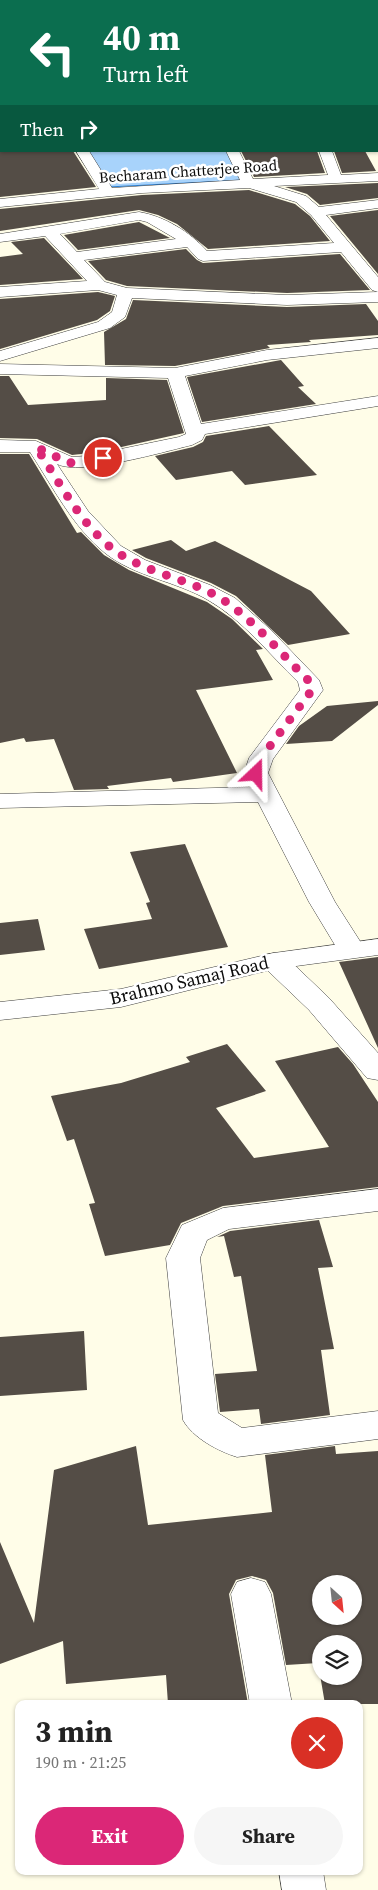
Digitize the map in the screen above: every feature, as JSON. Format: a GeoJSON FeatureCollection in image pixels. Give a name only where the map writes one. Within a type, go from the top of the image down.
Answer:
{"type":"FeatureCollection","features":[{"type":"Feature","properties":{"kind":"street"},"geometry":{"type":"LineString","coordinates":[[83,152],[108,192]]}},
{"type":"Feature","properties":{"kind":"street"},"geometry":{"type":"LineString","coordinates":[[232,152],[248,183],[302,199],[316,212],[378,287]]}},
{"type":"Feature","properties":{"kind":"street"},"geometry":{"type":"LineString","coordinates":[[325,152],[336,179]]}},
{"type":"Feature","properties":{"kind":"street","name":"Becharam Chatterjee Road"},"geometry":{"type":"LineString","coordinates":[[0,202],[108,192],[378,177]]}},
{"type":"Feature","properties":{"kind":"street"},"geometry":{"type":"LineString","coordinates":[[316,212],[378,204]]}},
{"type":"Feature","properties":{"kind":"street"},"geometry":{"type":"LineString","coordinates":[[0,238],[49,232],[139,216],[151,218],[190,242],[216,270]]}},
{"type":"Feature","properties":{"kind":"street"},"geometry":{"type":"LineString","coordinates":[[49,232],[75,257],[99,285]]}},
{"type":"Feature","properties":{"kind":"street"},"geometry":{"type":"LineString","coordinates":[[75,257],[190,242]]}},
{"type":"Feature","properties":{"kind":"street"},"geometry":{"type":"LineString","coordinates":[[203,256],[343,247]]}},
{"type":"Feature","properties":{"kind":"street"},"geometry":{"type":"LineString","coordinates":[[0,292],[99,285],[126,293],[244,299],[286,300],[371,297],[378,311]]}},
{"type":"Feature","properties":{"kind":"street"},"geometry":{"type":"LineString","coordinates":[[230,285],[244,299]]}},
{"type":"Feature","properties":{"kind":"street"},"geometry":{"type":"LineString","coordinates":[[0,356],[104,325],[119,314],[126,293]]}},
{"type":"Feature","properties":{"kind":"street"},"geometry":{"type":"LineString","coordinates":[[0,369],[175,373],[267,355],[378,343]]}},
{"type":"Feature","properties":{"kind":"street"},"geometry":{"type":"LineString","coordinates":[[0,446],[36,447],[69,463],[87,462],[185,441],[196,436],[196,430],[188,415],[175,373]]}},
{"type":"Feature","properties":{"kind":"street"},"geometry":{"type":"LineString","coordinates":[[196,430],[378,402]]}},
{"type":"Feature","properties":{"kind":"street"},"geometry":{"type":"LineString","coordinates":[[36,447],[86,521],[114,550],[136,562],[214,594],[231,604],[308,680],[312,690],[261,758],[256,774],[322,902],[365,948]]}},
{"type":"Feature","properties":{"kind":"street"},"geometry":{"type":"LineString","coordinates":[[0,801],[267,794]]}},
{"type":"Feature","properties":{"kind":"street","name":"Brahmo Samaj Road"},"geometry":{"type":"LineString","coordinates":[[0,1011],[121,998],[274,961],[365,948]]}},
{"type":"Feature","properties":{"kind":"street"},"geometry":{"type":"LineString","coordinates":[[274,961],[319,1004],[378,1071]]}},
{"type":"Feature","properties":{"kind":"street"},"geometry":{"type":"LineString","coordinates":[[378,1200],[224,1219],[194,1233],[183,1258],[188,1317],[201,1420],[237,1443],[378,1425]]}},
{"type":"Feature","properties":{"kind":"street"},"geometry":{"type":"LineString","coordinates":[[251,1594],[270,1700]]}},
{"type":"Feature","properties":{"kind":"street"},"geometry":{"type":"LineString","coordinates":[[302,1875],[304,1890]]}},
{"type":"Feature","properties":{"kind":"water"},"geometry":{"type":"Polygon","coordinates":[[[86,152],[230,152],[245,180],[108,187],[86,152]]]}},
{"type":"Feature","properties":{"kind":"building"},"geometry":{"type":"Polygon","coordinates":[[[0,152],[74,152],[96,187],[0,197],[0,152]]]}},
{"type":"Feature","properties":{"kind":"building"},"geometry":{"type":"Polygon","coordinates":[[[242,152],[317,152],[325,173],[254,177],[242,152]]]}},
{"type":"Feature","properties":{"kind":"building"},"geometry":{"type":"Polygon","coordinates":[[[334,152],[366,152],[376,171],[342,173],[334,152]]]}},
{"type":"Feature","properties":{"kind":"building"},"geometry":{"type":"Polygon","coordinates":[[[378,183],[378,198],[320,205],[307,194],[285,187],[378,183]]]}},
{"type":"Feature","properties":{"kind":"building"},"geometry":{"type":"Polygon","coordinates":[[[249,190],[295,204],[310,216],[330,241],[208,249],[177,224],[158,215],[139,210],[0,231],[0,209],[142,195],[249,190]]]}},
{"type":"Feature","properties":{"kind":"building"},"geometry":{"type":"Polygon","coordinates":[[[378,210],[378,274],[330,216],[378,210]]]}},
{"type":"Feature","properties":{"kind":"building"},"geometry":{"type":"Polygon","coordinates":[[[139,222],[170,238],[78,250],[64,235],[139,222]]]}},
{"type":"Feature","properties":{"kind":"building"},"geometry":{"type":"Polygon","coordinates":[[[44,238],[83,279],[0,285],[0,257],[23,254],[11,242],[44,238]]]}},
{"type":"Feature","properties":{"kind":"building"},"geometry":{"type":"Polygon","coordinates":[[[186,249],[203,263],[340,254],[370,290],[287,293],[127,286],[106,280],[88,261],[186,249]]]}},
{"type":"Feature","properties":{"kind":"building"},"geometry":{"type":"Polygon","coordinates":[[[98,292],[115,296],[110,311],[97,320],[0,349],[0,299],[98,292]]]}},
{"type":"Feature","properties":{"kind":"building"},"geometry":{"type":"Polygon","coordinates":[[[133,300],[287,307],[366,304],[378,321],[378,335],[267,345],[270,348],[175,366],[105,365],[104,332],[126,319],[133,300]]]}},
{"type":"Feature","properties":{"kind":"building"},"geometry":{"type":"Polygon","coordinates":[[[281,360],[304,386],[298,387],[316,404],[202,422],[187,377],[281,360]]]}},
{"type":"Feature","properties":{"kind":"building"},"geometry":{"type":"Polygon","coordinates":[[[0,376],[9,376],[28,405],[106,400],[106,378],[167,380],[184,433],[99,452],[72,455],[37,439],[0,438],[0,376]]]}},
{"type":"Feature","properties":{"kind":"building"},"geometry":{"type":"Polygon","coordinates":[[[269,426],[317,475],[245,485],[232,471],[176,480],[155,456],[193,447],[203,442],[206,436],[269,426]]]}},
{"type":"Feature","properties":{"kind":"building"},"geometry":{"type":"Polygon","coordinates":[[[0,454],[29,454],[77,533],[81,532],[104,555],[129,570],[207,602],[232,619],[263,649],[256,650],[273,680],[196,690],[237,773],[173,782],[171,778],[107,786],[109,789],[74,790],[54,739],[26,742],[24,738],[0,743],[0,454]]]}},
{"type":"Feature","properties":{"kind":"building"},"geometry":{"type":"Polygon","coordinates":[[[171,540],[186,551],[215,541],[311,591],[350,634],[288,645],[236,596],[211,583],[146,558],[132,550],[171,540]]]}},
{"type":"Feature","properties":{"kind":"building"},"geometry":{"type":"Polygon","coordinates":[[[378,701],[378,705],[332,741],[286,744],[299,726],[327,706],[378,701]]]}},
{"type":"Feature","properties":{"kind":"building"},"geometry":{"type":"Polygon","coordinates":[[[185,844],[228,947],[99,969],[84,929],[152,919],[146,903],[150,902],[130,852],[185,844]]]}},
{"type":"Feature","properties":{"kind":"building"},"geometry":{"type":"Polygon","coordinates":[[[38,919],[45,950],[0,955],[0,923],[38,919]]]}},
{"type":"Feature","properties":{"kind":"building"},"geometry":{"type":"Polygon","coordinates":[[[378,957],[378,1048],[339,962],[378,957]]]}},
{"type":"Feature","properties":{"kind":"building"},"geometry":{"type":"Polygon","coordinates":[[[227,1044],[266,1091],[216,1108],[254,1158],[329,1147],[275,1061],[338,1047],[353,1064],[378,1102],[378,1187],[223,1206],[181,1223],[170,1245],[105,1256],[89,1204],[95,1203],[74,1139],[67,1141],[51,1096],[121,1083],[190,1062],[186,1057],[227,1044]]]}},
{"type":"Feature","properties":{"kind":"building"},"geometry":{"type":"Polygon","coordinates":[[[319,1220],[333,1267],[318,1268],[334,1349],[321,1350],[330,1415],[261,1424],[259,1409],[220,1412],[215,1374],[257,1371],[241,1276],[234,1277],[224,1236],[217,1237],[230,1231],[319,1220]]]}},
{"type":"Feature","properties":{"kind":"building"},"geometry":{"type":"Polygon","coordinates":[[[84,1331],[87,1390],[0,1396],[0,1337],[84,1331]]]}},
{"type":"Feature","properties":{"kind":"building"},"geometry":{"type":"Polygon","coordinates":[[[136,1446],[148,1525],[272,1512],[265,1455],[335,1446],[336,1454],[378,1451],[378,1704],[363,1704],[363,1700],[324,1700],[322,1685],[362,1685],[362,1635],[312,1635],[312,1663],[286,1665],[273,1593],[266,1580],[252,1576],[236,1580],[229,1594],[247,1700],[168,1700],[166,1675],[66,1684],[63,1641],[0,1664],[0,1542],[34,1623],[54,1470],[136,1446]]]}},
{"type":"Feature","properties":{"kind":"route"},"geometry":{"type":"LineString","coordinates":[[103,458],[87,462],[69,463],[36,447],[86,521],[114,550],[136,562],[214,594],[231,604],[308,680],[312,690],[261,758],[256,774]]}}]}
